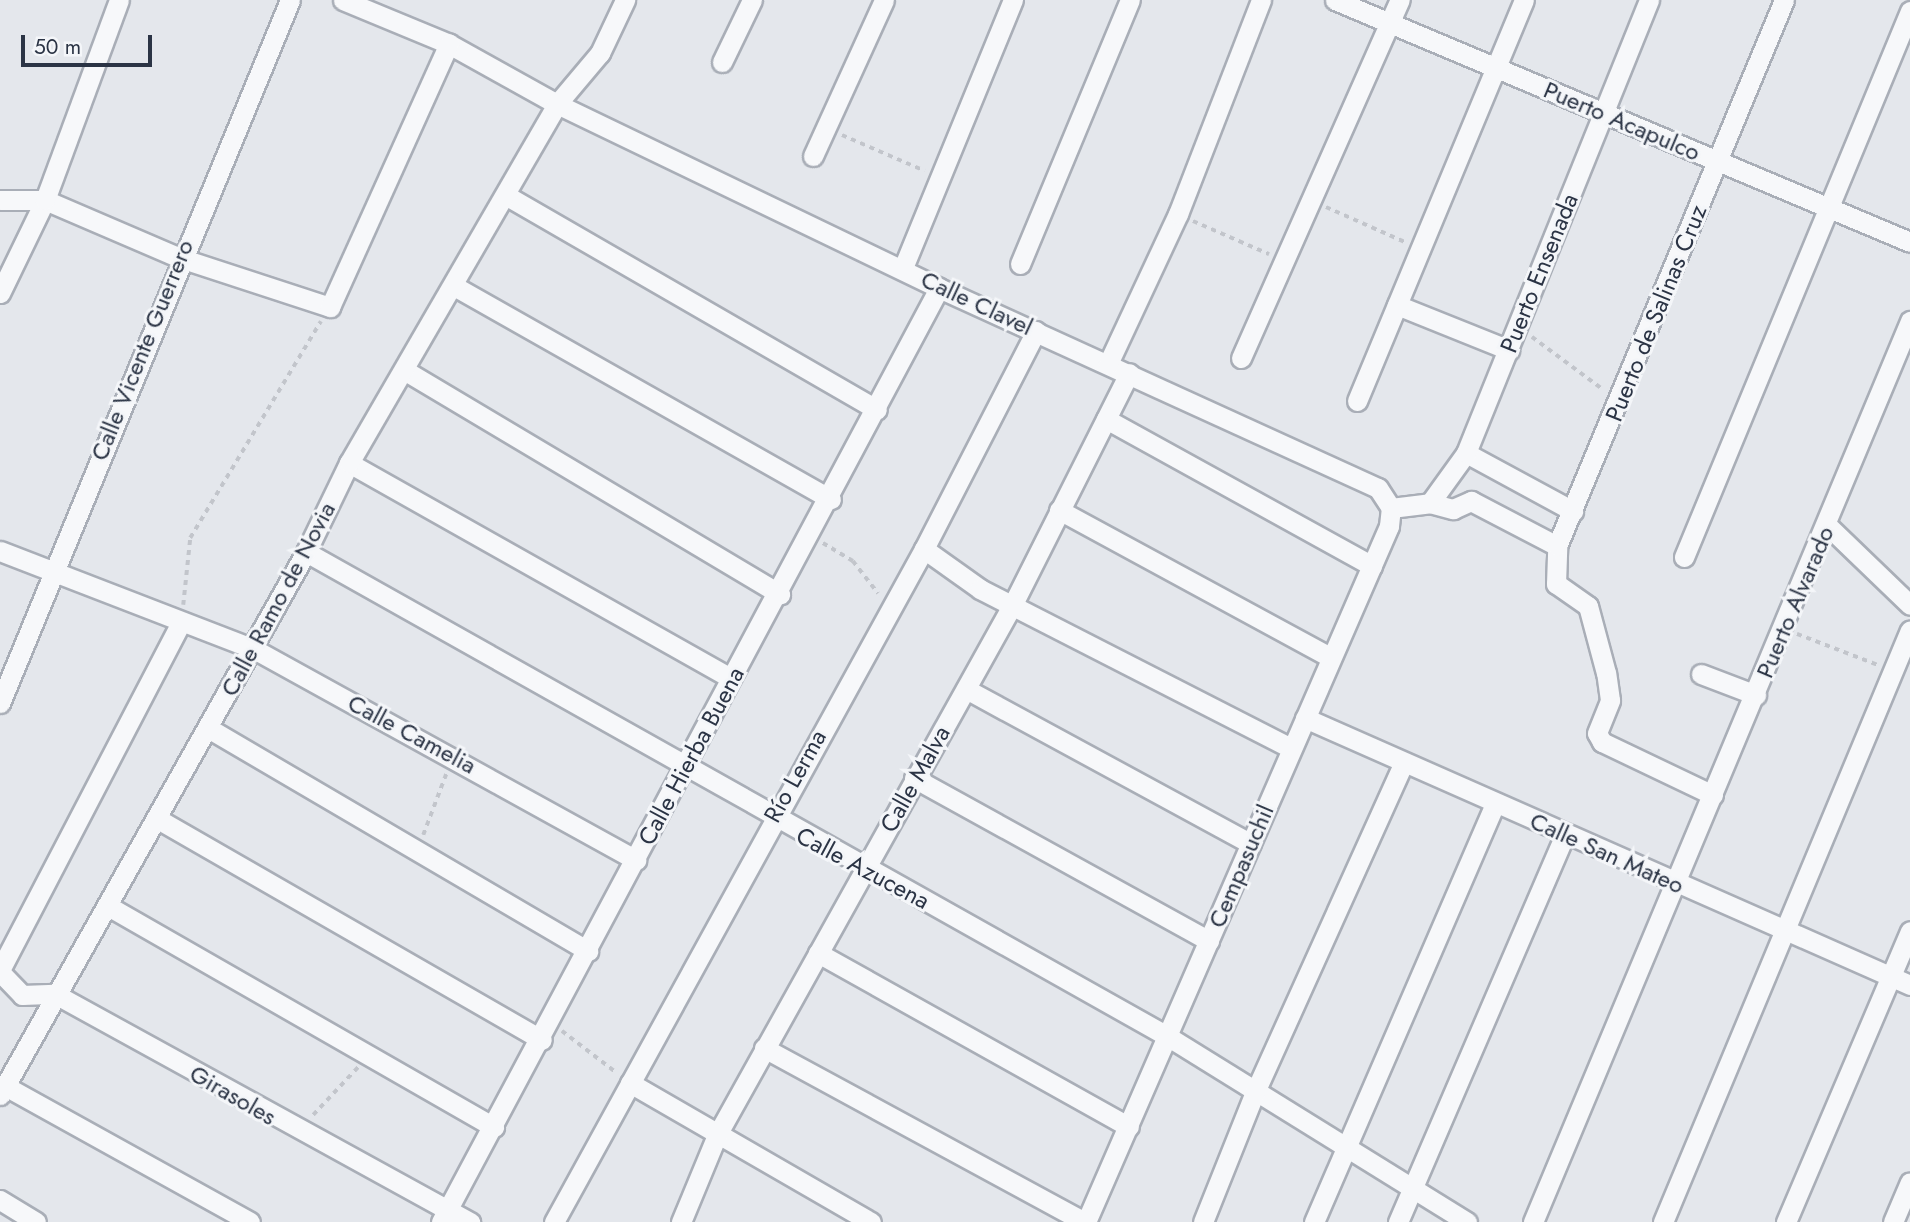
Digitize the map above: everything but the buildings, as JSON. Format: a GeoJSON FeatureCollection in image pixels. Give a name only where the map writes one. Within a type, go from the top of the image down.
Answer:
{"type":"FeatureCollection","features":[{"type":"Feature","properties":{"kind":"street"},"geometry":{"type":"LineString","coordinates":[[0,293],[45,200],[119,0]]}},
{"type":"Feature","properties":{"kind":"street","name":"Calle Vicente Guerrero"},"geometry":{"type":"LineString","coordinates":[[0,703],[50,573],[290,0]]}},
{"type":"Feature","properties":{"kind":"street","name":"Calle Clavel"},"geometry":{"type":"LineString","coordinates":[[343,0],[449,44],[557,104],[903,268],[939,288],[1378,488],[1391,508]]}},
{"type":"Feature","properties":{"kind":"street","name":"Calle Ramo de Novia"},"geometry":{"type":"LineString","coordinates":[[3,1090],[306,552],[349,463],[508,197],[557,104],[600,53],[625,0]]}},
{"type":"Feature","properties":{"kind":"street"},"geometry":{"type":"LineString","coordinates":[[722,62],[752,0]]}},
{"type":"Feature","properties":{"kind":"street"},"geometry":{"type":"LineString","coordinates":[[813,156],[884,0]]}},
{"type":"Feature","properties":{"kind":"street"},"geometry":{"type":"LineString","coordinates":[[903,268],[1013,0]]}},
{"type":"Feature","properties":{"kind":"street"},"geometry":{"type":"LineString","coordinates":[[1020,264],[1130,0]]}},
{"type":"Feature","properties":{"kind":"street"},"geometry":{"type":"LineString","coordinates":[[1108,363],[1178,214],[1261,0]]}},
{"type":"Feature","properties":{"kind":"street","name":"Puerto Acapulco"},"geometry":{"type":"LineString","coordinates":[[1335,0],[1910,242]]}},
{"type":"Feature","properties":{"kind":"street"},"geometry":{"type":"LineString","coordinates":[[1241,358],[1401,0]]}},
{"type":"Feature","properties":{"kind":"street"},"geometry":{"type":"LineString","coordinates":[[1357,401],[1524,0]]}},
{"type":"Feature","properties":{"kind":"street","name":"Puerto Ensenada"},"geometry":{"type":"LineString","coordinates":[[1430,503],[1466,453],[1520,328],[1602,113],[1649,0]]}},
{"type":"Feature","properties":{"kind":"street","name":"Puerto de Salinas Cruz"},"geometry":{"type":"LineString","coordinates":[[1557,546],[1620,402],[1784,0]]}},
{"type":"Feature","properties":{"kind":"street"},"geometry":{"type":"LineString","coordinates":[[1684,556],[1910,11]]}},
{"type":"Feature","properties":{"kind":"street"},"geometry":{"type":"LineString","coordinates":[[0,200],[45,200],[180,258],[330,307],[449,44]]}},
{"type":"Feature","properties":{"kind":"street"},"geometry":{"type":"LineString","coordinates":[[508,197],[877,410]]}},
{"type":"Feature","properties":{"kind":"street"},"geometry":{"type":"LineString","coordinates":[[454,286],[831,499]]}},
{"type":"Feature","properties":{"kind":"street","name":"Calle Hierba Buena"},"geometry":{"type":"LineString","coordinates":[[445,1216],[547,1031],[732,678],[812,536],[939,288]]}},
{"type":"Feature","properties":{"kind":"street"},"geometry":{"type":"LineString","coordinates":[[1397,305],[1509,350]]}},
{"type":"Feature","properties":{"kind":"street","name":"Puerto Alvarado"},"geometry":{"type":"LineString","coordinates":[[1534,1222],[1910,321]]}},
{"type":"Feature","properties":{"kind":"street","name":"Río Lerma"},"geometry":{"type":"LineString","coordinates":[[554,1222],[888,606],[924,549],[1036,331]]}},
{"type":"Feature","properties":{"kind":"street"},"geometry":{"type":"LineString","coordinates":[[404,370],[780,594]]}},
{"type":"Feature","properties":{"kind":"street","name":"Calle Malva"},"geometry":{"type":"LineString","coordinates":[[681,1222],[717,1135],[1014,602],[1129,373]]}},
{"type":"Feature","properties":{"kind":"street"},"geometry":{"type":"LineString","coordinates":[[1106,419],[1371,566]]}},
{"type":"Feature","properties":{"kind":"street"},"geometry":{"type":"LineString","coordinates":[[1466,453],[1573,511]]}},
{"type":"Feature","properties":{"kind":"street"},"geometry":{"type":"LineString","coordinates":[[349,463],[732,678]]}},
{"type":"Feature","properties":{"kind":"street"},"geometry":{"type":"LineString","coordinates":[[1391,508],[1430,503],[1453,509],[1471,501],[1557,546],[1556,584],[1588,606],[1606,673],[1610,700],[1597,733],[1633,758],[1713,794]]}},
{"type":"Feature","properties":{"kind":"street","name":"Cempasuchil"},"geometry":{"type":"LineString","coordinates":[[1086,1222],[1371,566],[1391,508]]}},
{"type":"Feature","properties":{"kind":"street"},"geometry":{"type":"LineString","coordinates":[[1059,510],[1330,657]]}},
{"type":"Feature","properties":{"kind":"street"},"geometry":{"type":"LineString","coordinates":[[1827,524],[1910,606]]}},
{"type":"Feature","properties":{"kind":"street"},"geometry":{"type":"LineString","coordinates":[[924,549],[957,576],[1014,602],[1291,748]]}},
{"type":"Feature","properties":{"kind":"street","name":"Calle Camelia"},"geometry":{"type":"LineString","coordinates":[[0,551],[50,573],[252,648],[453,755],[636,860]]}},
{"type":"Feature","properties":{"kind":"street","name":"Calle Azucena"},"geometry":{"type":"LineString","coordinates":[[306,552],[771,819],[1167,1036],[1467,1222]]}},
{"type":"Feature","properties":{"kind":"street"},"geometry":{"type":"LineString","coordinates":[[0,971],[181,622]]}},
{"type":"Feature","properties":{"kind":"street"},"geometry":{"type":"LineString","coordinates":[[1663,1222],[1786,931],[1901,675],[1910,630]]}},
{"type":"Feature","properties":{"kind":"street"},"geometry":{"type":"LineString","coordinates":[[1701,674],[1756,695]]}},
{"type":"Feature","properties":{"kind":"street"},"geometry":{"type":"LineString","coordinates":[[966,689],[1251,844]]}},
{"type":"Feature","properties":{"kind":"street","name":"Calle San Mateo"},"geometry":{"type":"LineString","coordinates":[[1305,718],[1403,764],[1910,985]]}},
{"type":"Feature","properties":{"kind":"street"},"geometry":{"type":"LineString","coordinates":[[208,728],[418,848],[588,951]]}},
{"type":"Feature","properties":{"kind":"street"},"geometry":{"type":"LineString","coordinates":[[1203,1222],[1255,1091],[1403,764]]}},
{"type":"Feature","properties":{"kind":"street"},"geometry":{"type":"LineString","coordinates":[[914,778],[1209,941]]}},
{"type":"Feature","properties":{"kind":"street"},"geometry":{"type":"LineString","coordinates":[[1314,1222],[1495,804]]}},
{"type":"Feature","properties":{"kind":"street"},"geometry":{"type":"LineString","coordinates":[[156,818],[547,1031]]}},
{"type":"Feature","properties":{"kind":"street"},"geometry":{"type":"LineString","coordinates":[[1398,1222],[1416,1188],[1565,834]]}},
{"type":"Feature","properties":{"kind":"street"},"geometry":{"type":"LineString","coordinates":[[108,906],[373,1053],[494,1127]]}},
{"type":"Feature","properties":{"kind":"street"},"geometry":{"type":"LineString","coordinates":[[1786,1222],[1910,931]]}},
{"type":"Feature","properties":{"kind":"street"},"geometry":{"type":"LineString","coordinates":[[818,953],[1129,1127]]}},
{"type":"Feature","properties":{"kind":"street","name":"Girasoles"},"geometry":{"type":"LineString","coordinates":[[0,971],[22,995],[55,994],[445,1216],[470,1222]]}},
{"type":"Feature","properties":{"kind":"street"},"geometry":{"type":"LineString","coordinates":[[764,1048],[1086,1222]]}},
{"type":"Feature","properties":{"kind":"street"},"geometry":{"type":"LineString","coordinates":[[630,1083],[871,1222]]}},
{"type":"Feature","properties":{"kind":"street"},"geometry":{"type":"LineString","coordinates":[[3,1090],[250,1222]]}},
{"type":"Feature","properties":{"kind":"street"},"geometry":{"type":"LineString","coordinates":[[1893,1222],[1910,1182]]}},
{"type":"Feature","properties":{"kind":"street"},"geometry":{"type":"LineString","coordinates":[[0,1200],[36,1222]]}},
{"type":"Feature","properties":{"kind":"path"},"geometry":{"type":"LineString","coordinates":[[827,129],[939,177]]}},
{"type":"Feature","properties":{"kind":"path"},"geometry":{"type":"LineString","coordinates":[[1311,200],[1422,250]]}},
{"type":"Feature","properties":{"kind":"path"},"geometry":{"type":"LineString","coordinates":[[1178,214],[1284,260]]}},
{"type":"Feature","properties":{"kind":"path"},"geometry":{"type":"LineString","coordinates":[[181,622],[190,538],[330,307]]}},
{"type":"Feature","properties":{"kind":"path"},"geometry":{"type":"LineString","coordinates":[[1520,328],[1620,402]]}},
{"type":"Feature","properties":{"kind":"path"},"geometry":{"type":"LineString","coordinates":[[812,536],[853,561],[888,606]]}},
{"type":"Feature","properties":{"kind":"path"},"geometry":{"type":"LineString","coordinates":[[1783,629],[1901,675]]}},
{"type":"Feature","properties":{"kind":"path"},"geometry":{"type":"LineString","coordinates":[[418,848],[453,755]]}},
{"type":"Feature","properties":{"kind":"path"},"geometry":{"type":"LineString","coordinates":[[547,1031],[630,1083]]}},
{"type":"Feature","properties":{"kind":"path"},"geometry":{"type":"LineString","coordinates":[[296,1131],[373,1053]]}}]}
